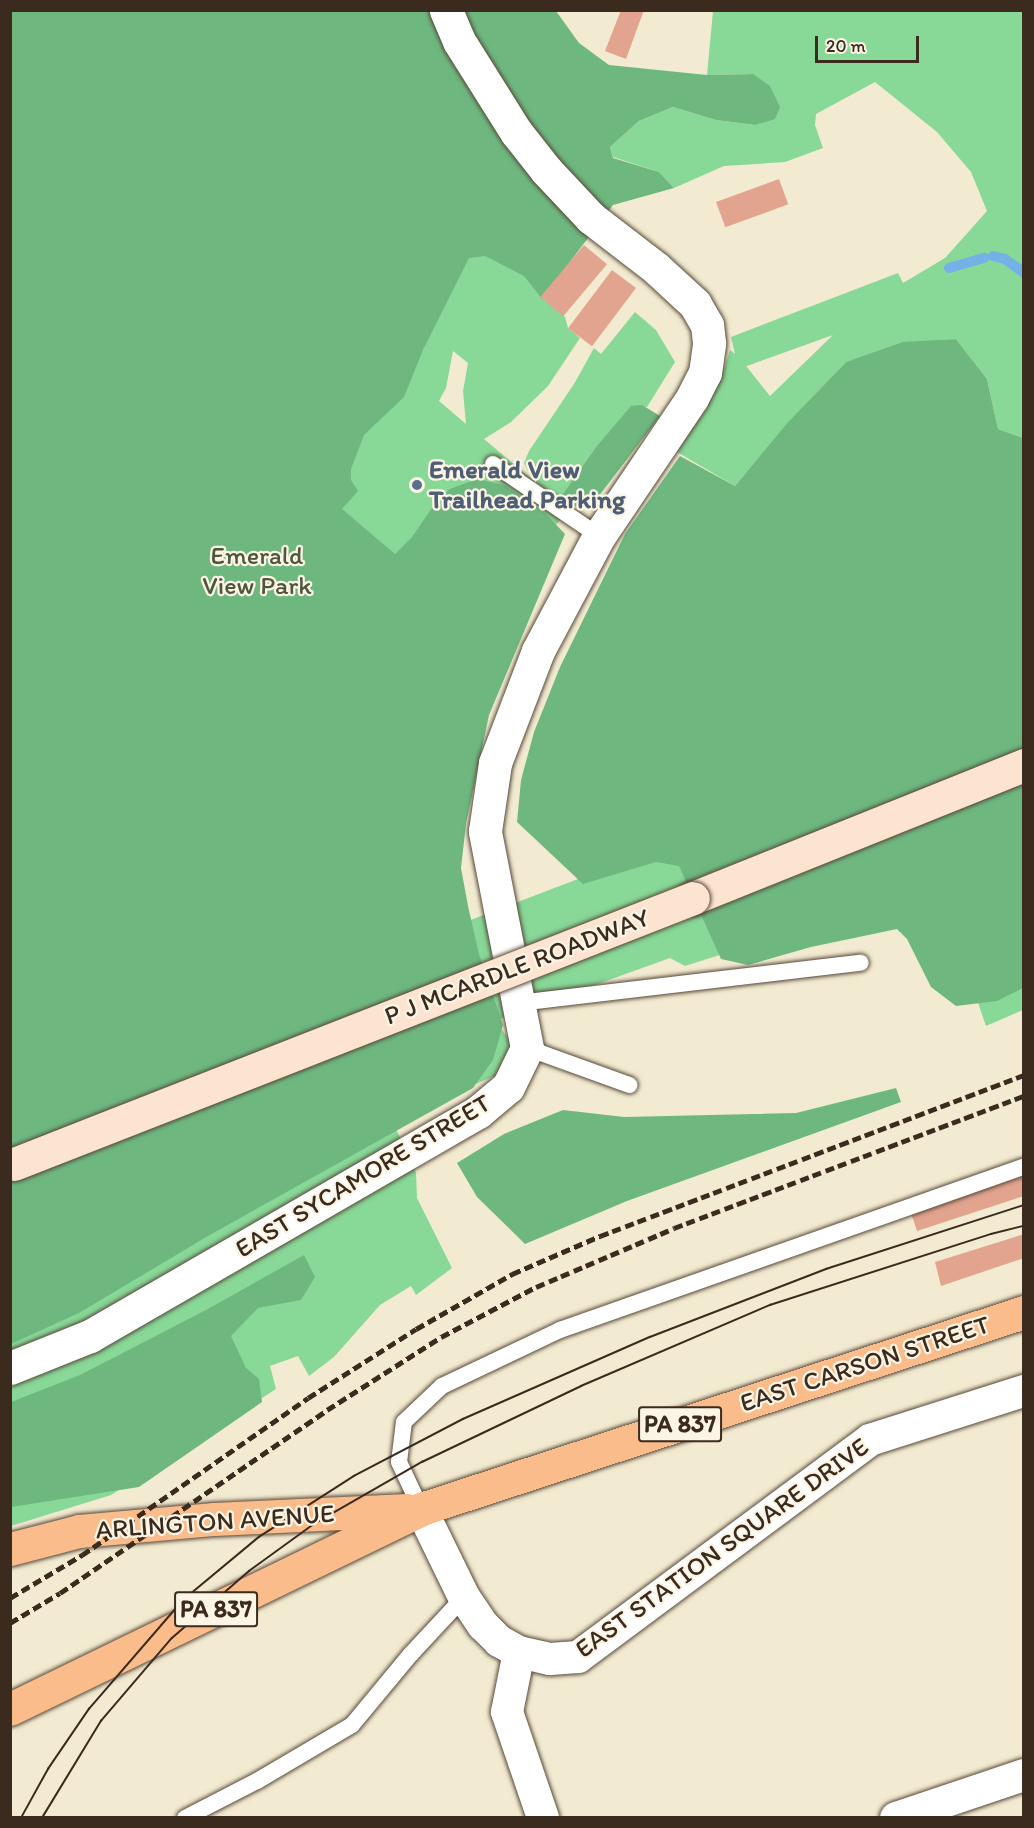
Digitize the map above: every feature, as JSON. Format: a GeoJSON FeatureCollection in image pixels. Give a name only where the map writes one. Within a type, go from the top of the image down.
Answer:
{"type":"FeatureCollection","features":[{"type":"Feature","properties":{"kind":"main road","name":"P J MCARDLE ROADWAY"},"geometry":{"type":"LineString","coordinates":[[12,1165],[693,898],[1023,765]]}},
{"type":"Feature","properties":{"kind":"main road","name":"EAST CARSON STREET"},"geometry":{"type":"LineString","coordinates":[[10,1709],[421,1509],[1023,1312]]}},
{"type":"Feature","properties":{"kind":"main road","name":"ARLINGTON AVENUE"},"geometry":{"type":"LineString","coordinates":[[10,1549],[79,1531],[214,1519],[421,1509]]}},
{"type":"Feature","properties":{"kind":"street"},"geometry":{"type":"LineString","coordinates":[[446,10],[459,41],[516,132],[546,170],[591,218],[656,268],[695,304],[707,325],[709,343],[705,373],[701,382],[655,457],[599,536],[538,651],[495,763],[485,831],[527,1048]]}},
{"type":"Feature","properties":{"kind":"street","name":"EAST SYCAMORE STREET"},"geometry":{"type":"LineString","coordinates":[[10,1368],[90,1336],[478,1112],[508,1087],[527,1048]]}},
{"type":"Feature","properties":{"kind":"street","name":"EAST STATION SQUARE DRIVE"},"geometry":{"type":"LineString","coordinates":[[421,1509],[464,1597],[483,1625],[499,1641],[519,1652],[550,1659],[578,1657],[870,1440],[1023,1391]]}},
{"type":"Feature","properties":{"kind":"street"},"geometry":{"type":"LineString","coordinates":[[519,1652],[507,1712],[543,1818]]}},
{"type":"Feature","properties":{"kind":"street"},"geometry":{"type":"LineString","coordinates":[[896,1818],[1023,1775]]}},
{"type":"Feature","properties":{"kind":"lane"},"geometry":{"type":"LineString","coordinates":[[493,464],[599,536]]}},
{"type":"Feature","properties":{"kind":"lane"},"geometry":{"type":"LineString","coordinates":[[519,1003],[861,963]]}},
{"type":"Feature","properties":{"kind":"lane"},"geometry":{"type":"LineString","coordinates":[[527,1048],[629,1085]]}},
{"type":"Feature","properties":{"kind":"lane"},"geometry":{"type":"LineString","coordinates":[[421,1509],[399,1462],[404,1422],[442,1386],[560,1329],[1023,1167]]}},
{"type":"Feature","properties":{"kind":"lane"},"geometry":{"type":"LineString","coordinates":[[185,1818],[257,1781],[352,1725],[411,1654],[464,1597]]}},
{"type":"Feature","properties":{"kind":"green space","name":"Emerald View Park"},"geometry":{"type":"Polygon","coordinates":[[[11,11],[419,11],[536,291],[565,317],[568,328],[580,338],[548,386],[511,422],[484,439],[568,510],[515,576],[457,759],[460,924],[664,846],[862,357],[846,362],[787,423],[735,486],[677,452],[708,405],[721,378],[730,350],[735,354],[731,337],[898,273],[903,283],[945,258],[987,211],[971,172],[937,132],[875,82],[816,114],[815,125],[823,148],[785,162],[724,166],[674,188],[659,172],[613,157],[610,147],[639,121],[673,107],[716,120],[755,125],[753,74],[707,75],[713,11],[1023,11],[1023,438],[998,429],[987,379],[956,339],[941,340],[1023,484],[1023,1010],[986,1026],[936,881],[894,900],[685,966],[670,958],[495,1021],[527,1062],[392,1120],[416,1173],[417,1198],[452,1268],[416,1295],[411,1286],[380,1305],[334,1357],[309,1376],[298,1356],[270,1366],[276,1389],[111,1495],[11,1526],[11,11]],[[343,200],[423,350],[430,333],[343,200]],[[833,335],[746,366],[770,396],[833,335]],[[453,351],[446,388],[439,401],[466,424],[463,391],[468,363],[453,351]]]}},
{"type":"Feature","properties":{"kind":"green space","name":"Emerald View Park"},"geometry":{"type":"Polygon","coordinates":[[[11,11],[556,11],[579,43],[609,65],[707,75],[753,74],[770,86],[780,107],[775,119],[755,125],[716,120],[673,107],[639,121],[610,147],[613,158],[659,172],[674,188],[613,205],[542,299],[524,276],[485,256],[469,258],[423,350],[404,397],[364,435],[351,469],[351,480],[358,491],[342,509],[395,554],[412,537],[436,502],[450,489],[477,479],[504,485],[544,512],[565,534],[489,715],[466,824],[461,868],[479,954],[503,1025],[493,1060],[473,1088],[208,1236],[79,1313],[11,1344],[11,11]]]}},
{"type":"Feature","properties":{"kind":"green space"},"geometry":{"type":"Polygon","coordinates":[[[635,312],[656,330],[675,362],[647,407],[631,407],[596,447],[559,499],[537,483],[524,463],[529,451],[574,384],[594,348],[601,354],[635,312]]]}},
{"type":"Feature","properties":{"kind":"green space"},"geometry":{"type":"Polygon","coordinates":[[[956,339],[987,379],[998,429],[1023,438],[1023,988],[997,1001],[956,1006],[931,987],[907,939],[897,929],[811,947],[748,965],[721,959],[679,866],[656,862],[583,884],[517,822],[521,780],[534,732],[560,667],[625,534],[680,456],[735,486],[787,423],[846,362],[903,342],[956,339]]]}},
{"type":"Feature","properties":{"kind":"green space"},"geometry":{"type":"Polygon","coordinates":[[[642,405],[660,416],[595,501],[584,507],[572,506],[559,499],[596,447],[631,406],[642,405]]]}},
{"type":"Feature","properties":{"kind":"green space"},"geometry":{"type":"Polygon","coordinates":[[[896,1088],[901,1102],[627,1201],[525,1244],[477,1197],[457,1163],[504,1134],[563,1110],[624,1117],[796,1113],[896,1088]]]}},
{"type":"Feature","properties":{"kind":"green space"},"geometry":{"type":"Polygon","coordinates":[[[304,1255],[315,1277],[301,1300],[258,1308],[231,1336],[246,1368],[259,1379],[262,1402],[139,1487],[11,1507],[11,1402],[80,1375],[206,1310],[304,1255]]]}},
{"type":"Feature","properties":{"kind":"building"},"geometry":{"type":"Polygon","coordinates":[[[621,10],[644,10],[626,59],[605,51],[621,10]]]}},
{"type":"Feature","properties":{"kind":"building"},"geometry":{"type":"Polygon","coordinates":[[[779,179],[788,204],[725,227],[716,202],[779,179]]]}},
{"type":"Feature","properties":{"kind":"building"},"geometry":{"type":"Polygon","coordinates":[[[584,245],[607,264],[563,316],[540,297],[584,245]]]}},
{"type":"Feature","properties":{"kind":"building"},"geometry":{"type":"Polygon","coordinates":[[[612,270],[636,288],[592,346],[568,328],[612,270]]]}},
{"type":"Feature","properties":{"kind":"building"},"geometry":{"type":"Polygon","coordinates":[[[1024,1174],[1024,1196],[917,1231],[911,1213],[1024,1174]]]}},
{"type":"Feature","properties":{"kind":"building"},"geometry":{"type":"Polygon","coordinates":[[[1024,1234],[1024,1258],[941,1286],[935,1262],[1024,1234]]]}},
{"type":"Feature","properties":{"kind":"waterway"},"geometry":{"type":"LineString","coordinates":[[993,256],[1005,259],[1024,273]]}},
{"type":"Feature","properties":{"kind":"waterway"},"geometry":{"type":"LineString","coordinates":[[949,268],[985,258]]}},
{"type":"Feature","properties":{"kind":"tram line"},"geometry":{"type":"LineString","coordinates":[[21,1818],[48,1769],[89,1709],[183,1600],[259,1537],[354,1476],[463,1419],[650,1337],[826,1269],[1024,1205]]}},
{"type":"Feature","properties":{"kind":"tram line"},"geometry":{"type":"LineString","coordinates":[[42,1818],[101,1721],[172,1638],[249,1571],[314,1524],[422,1462],[581,1386],[770,1305],[991,1234],[1024,1226]]}},
{"type":"Feature","properties":{"kind":"railway"},"geometry":{"type":"LineString","coordinates":[[10,1598],[82,1555],[308,1398],[416,1329],[512,1274],[600,1236],[1024,1075]]}},
{"type":"Feature","properties":{"kind":"railway"},"geometry":{"type":"LineString","coordinates":[[10,1623],[60,1593],[327,1410],[441,1337],[536,1287],[674,1228],[1024,1096]]}},
{"type":"Feature","properties":{"kind":"place","name":"Emerald View Trailhead Parking"},"geometry":{"type":"Point","coordinates":[417,485]}}]}
